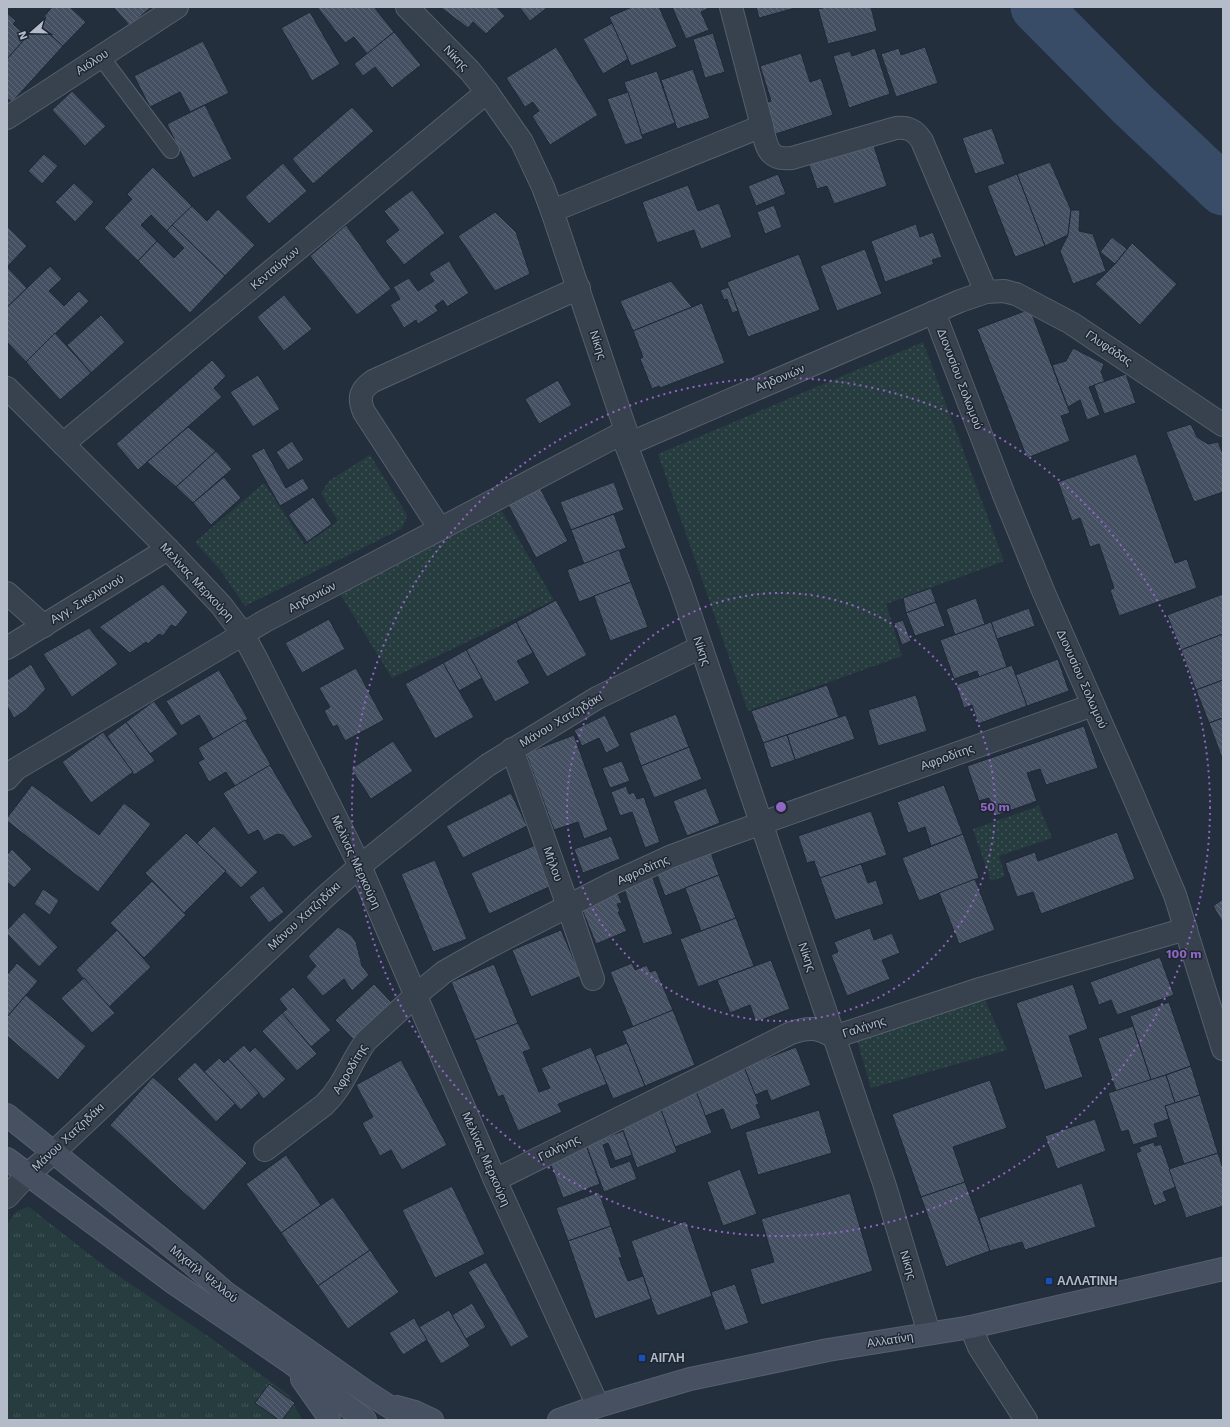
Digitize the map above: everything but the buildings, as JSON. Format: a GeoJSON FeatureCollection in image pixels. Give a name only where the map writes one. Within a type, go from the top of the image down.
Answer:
{"type":"FeatureCollection","features":[{"type":"Feature","properties":{"kind":"street","name":"Αιόλου"},"geometry":{"type":"LineString","coordinates":[[7,118],[177,7]]}},
{"type":"Feature","properties":{"kind":"street","name":"Νίκης"},"geometry":{"type":"LineString","coordinates":[[407,7],[494,99],[522,142],[543,187],[579,288],[626,438],[680,585],[884,1183],[929,1333]]}},
{"type":"Feature","properties":{"kind":"street"},"geometry":{"type":"LineString","coordinates":[[731,7],[768,150],[775,156],[783,159],[792,158],[896,128],[904,127],[911,129],[918,134],[922,141],[986,292]]}},
{"type":"Feature","properties":{"kind":"street","name":"Κενταύρων"},"geometry":{"type":"LineString","coordinates":[[63,444],[487,92]]}},
{"type":"Feature","properties":{"kind":"street"},"geometry":{"type":"LineString","coordinates":[[552,211],[762,126]]}},
{"type":"Feature","properties":{"kind":"street"},"geometry":{"type":"LineString","coordinates":[[440,529],[364,412],[360,404],[361,394],[365,386],[373,381],[579,288]]}},
{"type":"Feature","properties":{"kind":"street","name":"Γλυφάδας"},"geometry":{"type":"LineString","coordinates":[[934,312],[986,292],[1004,291],[1016,294],[1070,323],[1223,424]]}},
{"type":"Feature","properties":{"kind":"street","name":"Αηδονιών"},"geometry":{"type":"LineString","coordinates":[[10,770],[243,634],[440,529],[626,438],[934,312]]}},
{"type":"Feature","properties":{"kind":"street","name":"Διονυσίου Σολωμού"},"geometry":{"type":"LineString","coordinates":[[934,312],[1004,495],[1044,593],[1132,792],[1175,895],[1223,1048]]}},
{"type":"Feature","properties":{"kind":"street","name":"Μελίνας Μερκούρη"},"geometry":{"type":"LineString","coordinates":[[7,390],[168,550],[221,605],[243,634],[360,866],[495,1180],[598,1406]]}},
{"type":"Feature","properties":{"kind":"street","name":"Αγγ. Σικελιανού"},"geometry":{"type":"LineString","coordinates":[[7,648],[168,550]]}},
{"type":"Feature","properties":{"kind":"street"},"geometry":{"type":"LineString","coordinates":[[7,594],[44,626]]}},
{"type":"Feature","properties":{"kind":"street","name":"Μάνου Χατζηδάκι"},"geometry":{"type":"LineString","coordinates":[[7,1198],[28,1175],[295,923],[360,866],[451,793],[512,749],[597,698],[701,647]]}},
{"type":"Feature","properties":{"kind":"street","name":"Αφροδίτης"},"geometry":{"type":"LineString","coordinates":[[265,1150],[333,1097],[340,1087],[359,1050],[366,1042],[416,995],[444,972],[630,874],[672,856],[1093,705]]}},
{"type":"Feature","properties":{"kind":"street","name":"Μήλου"},"geometry":{"type":"LineString","coordinates":[[512,749],[593,979]]}},
{"type":"Feature","properties":{"kind":"street","name":"Γαλήνης"},"geometry":{"type":"LineString","coordinates":[[495,1180],[791,1033],[802,1029],[824,1030],[834,1036],[980,989],[1186,929]]}},
{"type":"Feature","properties":{"kind":"street","name":"Μιχαήλ Ψελλού"},"geometry":{"type":"LineString","coordinates":[[7,1115],[226,1293],[410,1420]]}},
{"type":"Feature","properties":{"kind":"street","name":"Μιχαήλ Ψελλού"},"geometry":{"type":"LineString","coordinates":[[7,1159],[174,1283],[290,1362],[365,1420]]}},
{"type":"Feature","properties":{"kind":"street","name":"Αλλατίνη"},"geometry":{"type":"LineString","coordinates":[[559,1420],[598,1406],[690,1379],[828,1350],[971,1327],[1223,1269]]}},
{"type":"Feature","properties":{"kind":"street"},"geometry":{"type":"LineString","coordinates":[[971,1327],[979,1347],[1025,1419]]}},
{"type":"Feature","properties":{"kind":"street"},"geometry":{"type":"LineString","coordinates":[[290,1362],[326,1413],[329,1420]]}},
{"type":"Feature","properties":{"kind":"street"},"geometry":{"type":"LineString","coordinates":[[386,1404],[414,1412],[432,1420]]}},
{"type":"Feature","properties":{"kind":"lane"},"geometry":{"type":"LineString","coordinates":[[101,57],[171,150]]}},
{"type":"Feature","properties":{"kind":"green space"},"geometry":{"type":"Polygon","coordinates":[[[923,342],[1004,561],[886,604],[902,656],[748,711],[658,454],[923,342]]]}},
{"type":"Feature","properties":{"kind":"green space"},"geometry":{"type":"Polygon","coordinates":[[[370,455],[407,515],[401,529],[245,606],[221,571],[195,542],[264,483],[305,545],[338,521],[321,493],[329,481],[370,455]]]}},
{"type":"Feature","properties":{"kind":"green space"},"geometry":{"type":"Polygon","coordinates":[[[502,511],[554,600],[392,678],[339,592],[502,511]]]}},
{"type":"Feature","properties":{"kind":"green space"},"geometry":{"type":"Polygon","coordinates":[[[1039,806],[1052,838],[999,856],[1005,876],[991,881],[973,829],[1039,806]]]}},
{"type":"Feature","properties":{"kind":"green space"},"geometry":{"type":"Polygon","coordinates":[[[980,989],[1007,1050],[871,1088],[856,1037],[980,989]]]}},
{"type":"Feature","properties":{"kind":"green space"},"geometry":{"type":"Polygon","coordinates":[[[29,1207],[107,1268],[212,1339],[289,1395],[302,1420],[7,1420],[7,1225],[16,1213],[21,1209],[29,1207]]]}},
{"type":"Feature","properties":{"kind":"waterway"},"geometry":{"type":"LineString","coordinates":[[1036,7],[1132,104],[1223,190]]}},
{"type":"Feature","properties":{"kind":"place","name":"ΑΛΛΑΤΙΝΗ"},"geometry":{"type":"Point","coordinates":[1049,1281]}},
{"type":"Feature","properties":{"kind":"place","name":"ΑΙΓΛΗ"},"geometry":{"type":"Point","coordinates":[642,1358]}}]}
